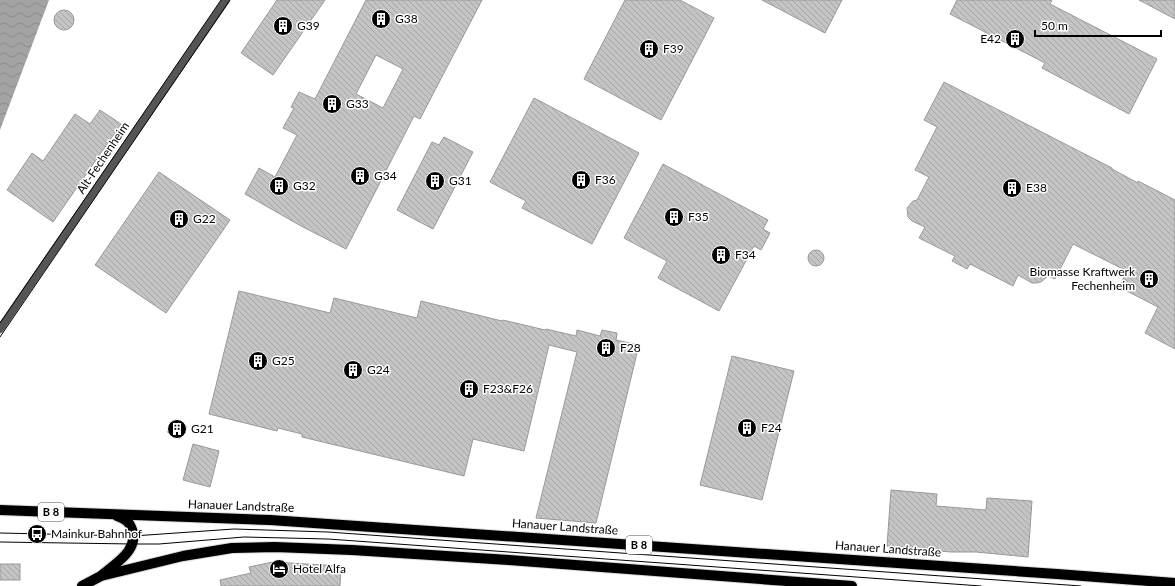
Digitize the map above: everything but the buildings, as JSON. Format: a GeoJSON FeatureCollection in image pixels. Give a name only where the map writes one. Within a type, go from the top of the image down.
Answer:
{"type":"FeatureCollection","features":[{"type":"Feature","properties":{"kind":"main road","name":"Hanauer Landstraße"},"geometry":{"type":"LineString","coordinates":[[0,510],[278,520],[1175,583]]}},
{"type":"Feature","properties":{"kind":"main road"},"geometry":{"type":"LineString","coordinates":[[101,576],[125,556],[133,541],[131,526],[126,520],[103,514]]}},
{"type":"Feature","properties":{"kind":"main road","name":"B 8"},"geometry":{"type":"LineString","coordinates":[[82,586],[101,576],[184,556],[232,548],[352,550],[509,560],[852,586]]}},
{"type":"Feature","properties":{"kind":"street","name":"Alt-Fechenheim"},"geometry":{"type":"LineString","coordinates":[[0,329],[226,0]]}},
{"type":"Feature","properties":{"kind":"water"},"geometry":{"type":"Polygon","coordinates":[[[0,0],[49,0],[0,130],[0,0]]]}},
{"type":"Feature","properties":{"kind":"tram line"},"geometry":{"type":"LineString","coordinates":[[0,323],[221,0]]}},
{"type":"Feature","properties":{"kind":"tram line"},"geometry":{"type":"LineString","coordinates":[[0,337],[230,0]]}},
{"type":"Feature","properties":{"kind":"tram line"},"geometry":{"type":"LineString","coordinates":[[0,533],[133,536],[234,529],[328,532],[1081,586]]}},
{"type":"Feature","properties":{"kind":"tram line"},"geometry":{"type":"LineString","coordinates":[[0,542],[159,544],[244,537],[328,539],[981,586]]}},
{"type":"Feature","properties":{"kind":"place","name":"G38"},"geometry":{"type":"Point","coordinates":[381,19]}},
{"type":"Feature","properties":{"kind":"place","name":"G39"},"geometry":{"type":"Point","coordinates":[283,26]}},
{"type":"Feature","properties":{"kind":"place","name":"E42"},"geometry":{"type":"Point","coordinates":[1015,39]}},
{"type":"Feature","properties":{"kind":"place","name":"F39"},"geometry":{"type":"Point","coordinates":[649,49]}},
{"type":"Feature","properties":{"kind":"place","name":"G33"},"geometry":{"type":"Point","coordinates":[332,104]}},
{"type":"Feature","properties":{"kind":"place","name":"G34"},"geometry":{"type":"Point","coordinates":[360,176]}},
{"type":"Feature","properties":{"kind":"place","name":"F36"},"geometry":{"type":"Point","coordinates":[581,180]}},
{"type":"Feature","properties":{"kind":"place","name":"G31"},"geometry":{"type":"Point","coordinates":[435,181]}},
{"type":"Feature","properties":{"kind":"place","name":"G32"},"geometry":{"type":"Point","coordinates":[279,186]}},
{"type":"Feature","properties":{"kind":"place","name":"E38"},"geometry":{"type":"Point","coordinates":[1012,188]}},
{"type":"Feature","properties":{"kind":"place","name":"F35"},"geometry":{"type":"Point","coordinates":[674,217]}},
{"type":"Feature","properties":{"kind":"place","name":"G22"},"geometry":{"type":"Point","coordinates":[179,219]}},
{"type":"Feature","properties":{"kind":"place","name":"F34"},"geometry":{"type":"Point","coordinates":[721,255]}},
{"type":"Feature","properties":{"kind":"place","name":"Biomasse Kraftwerk Fechenheim"},"geometry":{"type":"Point","coordinates":[1149,279]}},
{"type":"Feature","properties":{"kind":"place","name":"F28"},"geometry":{"type":"Point","coordinates":[606,348]}},
{"type":"Feature","properties":{"kind":"place","name":"G25"},"geometry":{"type":"Point","coordinates":[258,361]}},
{"type":"Feature","properties":{"kind":"place","name":"G24"},"geometry":{"type":"Point","coordinates":[353,370]}},
{"type":"Feature","properties":{"kind":"place","name":"F23&F26"},"geometry":{"type":"Point","coordinates":[469,389]}},
{"type":"Feature","properties":{"kind":"place","name":"F24"},"geometry":{"type":"Point","coordinates":[747,428]}},
{"type":"Feature","properties":{"kind":"place","name":"G21"},"geometry":{"type":"Point","coordinates":[177,429]}},
{"type":"Feature","properties":{"kind":"place","name":"Mainkur Bahnhof"},"geometry":{"type":"Point","coordinates":[37,534]}},
{"type":"Feature","properties":{"kind":"place","name":"Hotel Alfa"},"geometry":{"type":"Point","coordinates":[279,569]}}]}
